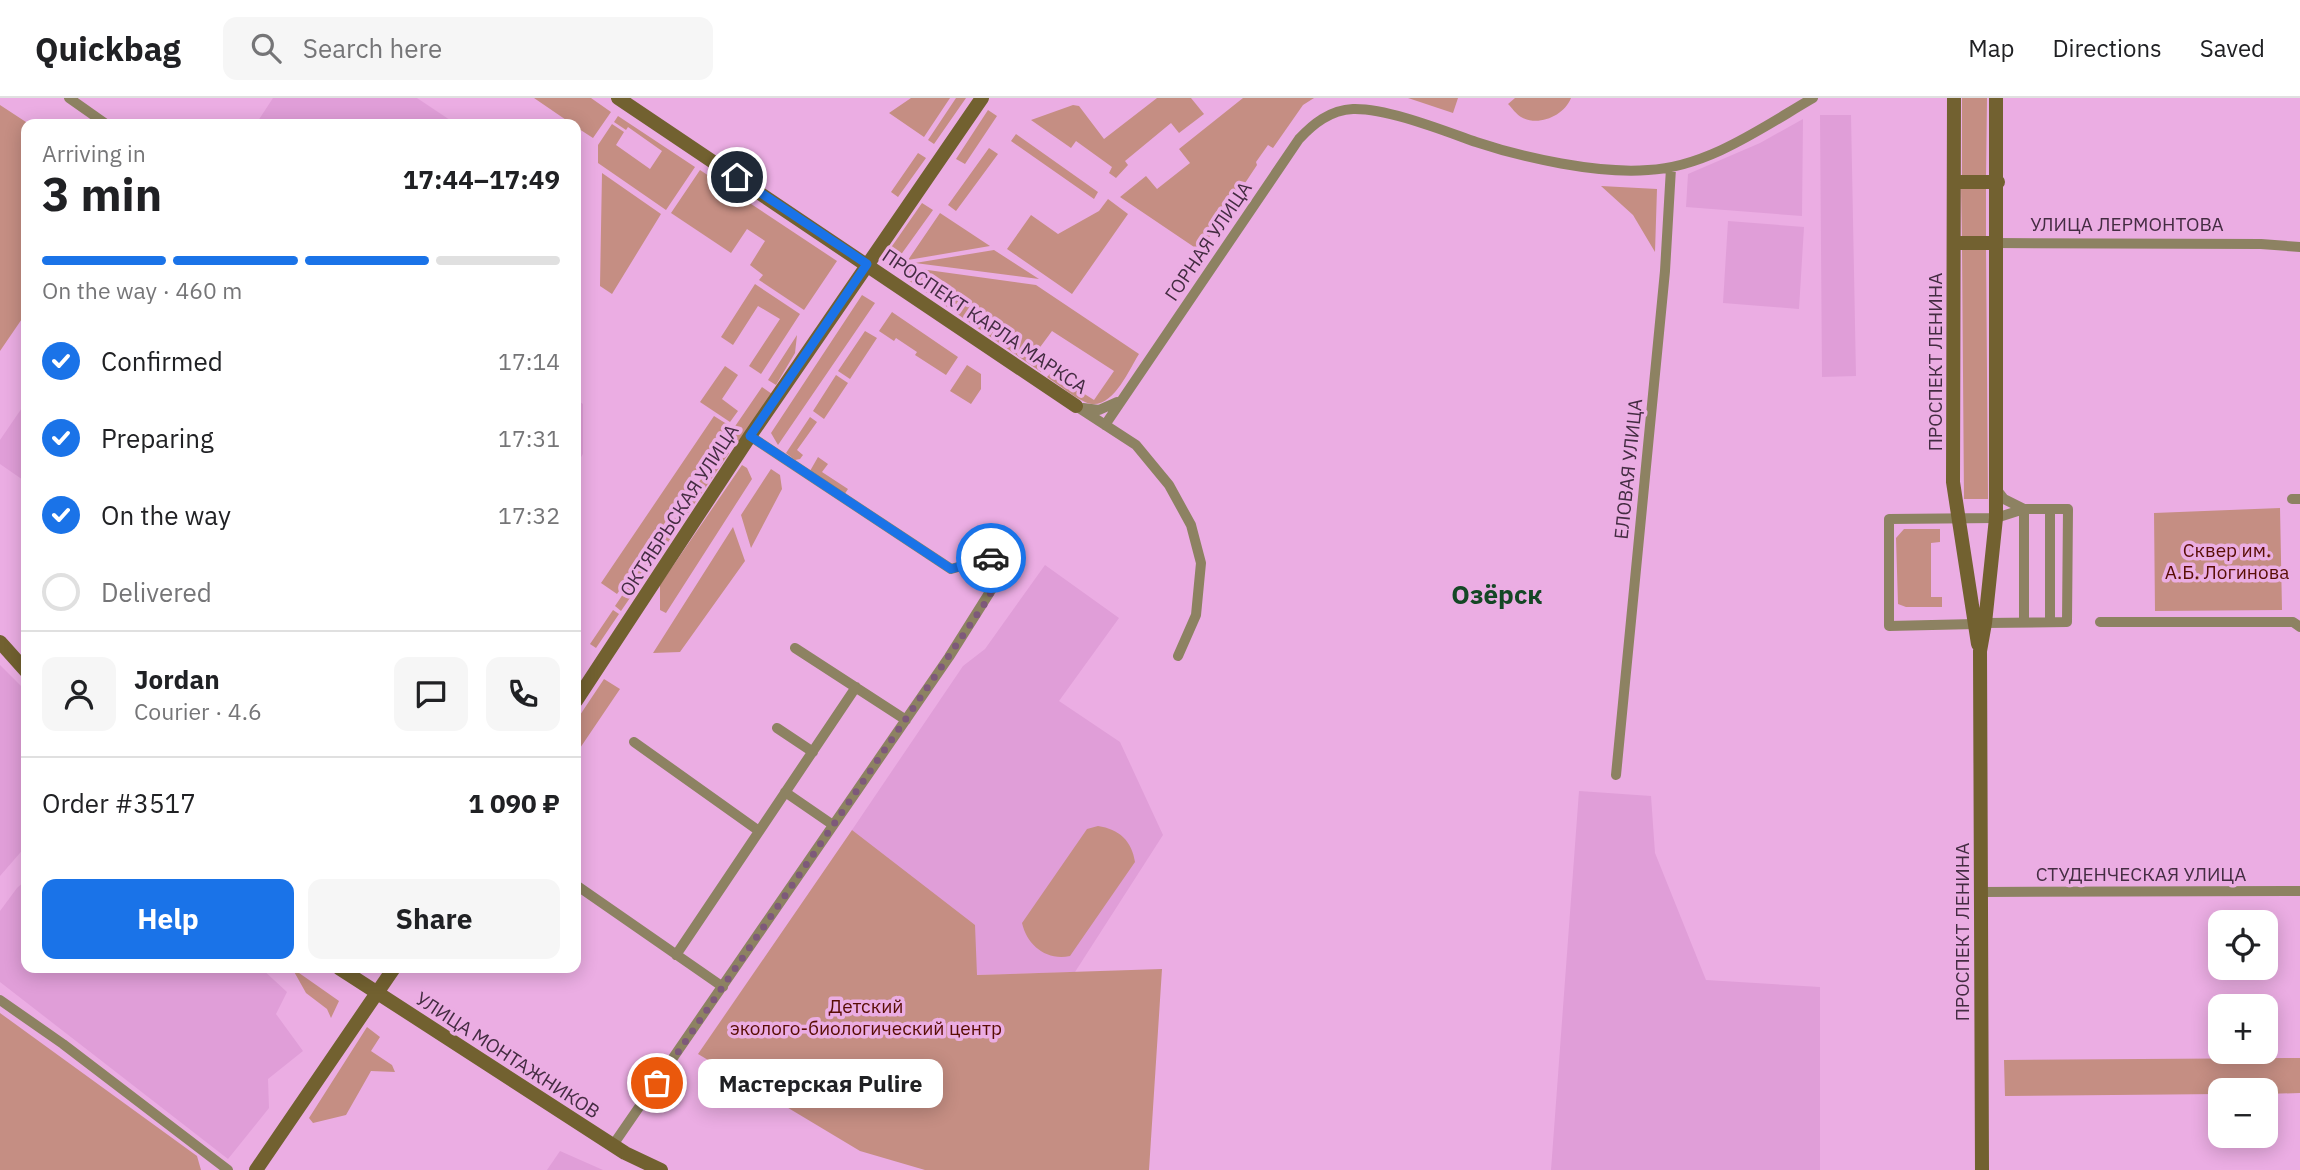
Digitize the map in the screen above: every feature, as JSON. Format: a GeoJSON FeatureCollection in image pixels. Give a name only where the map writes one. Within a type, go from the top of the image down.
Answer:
{"type":"FeatureCollection","features":[{"type":"Feature","properties":{"kind":"street"},"geometry":{"type":"LineString","coordinates":[[69,98],[99,119]]}},
{"type":"Feature","properties":{"kind":"street","name":"ПРОСПЕКТ КАРЛА МАРКСА"},"geometry":{"type":"LineString","coordinates":[[618,98],[1136,445],[1169,485],[1191,525],[1201,563],[1196,615],[1178,656]]}},
{"type":"Feature","properties":{"kind":"street","name":"ОКТЯБРЬСКАЯ УЛИЦА"},"geometry":{"type":"LineString","coordinates":[[581,693],[750,436],[982,98]]}},
{"type":"Feature","properties":{"kind":"street"},"geometry":{"type":"LineString","coordinates":[[1671,167],[1733,143],[1812,98]]}},
{"type":"Feature","properties":{"kind":"street","name":"ПРОСПЕКТ ЛЕНИНА"},"geometry":{"type":"LineString","coordinates":[[1954,98],[1953,482],[1980,623]]}},
{"type":"Feature","properties":{"kind":"street","name":"ПРОСПЕКТ ЛЕНИНА"},"geometry":{"type":"LineString","coordinates":[[1982,1170],[1980,623],[1996,518],[1997,490],[1996,98]]}},
{"type":"Feature","properties":{"kind":"street","name":"ГОРНАЯ УЛИЦА"},"geometry":{"type":"LineString","coordinates":[[1105,425],[1299,139],[1324,117],[1351,109],[1364,110],[1525,155],[1591,167],[1634,171],[1671,167]]}},
{"type":"Feature","properties":{"kind":"street","name":"ЕЛОВАЯ УЛИЦА"},"geometry":{"type":"LineString","coordinates":[[1616,775],[1665,271],[1671,167]]}},
{"type":"Feature","properties":{"kind":"street"},"geometry":{"type":"LineString","coordinates":[[1954,182],[1998,182]]}},
{"type":"Feature","properties":{"kind":"street","name":"УЛИЦА ЛЕРМОНТОВА"},"geometry":{"type":"LineString","coordinates":[[1954,243],[2249,244],[2300,247]]}},
{"type":"Feature","properties":{"kind":"street"},"geometry":{"type":"LineString","coordinates":[[1076,406],[1098,410],[1108,407],[1124,395]]}},
{"type":"Feature","properties":{"kind":"street"},"geometry":{"type":"LineString","coordinates":[[613,1145],[906,720],[985,603],[1005,568],[1005,560],[1001,556],[951,569],[750,436]]}},
{"type":"Feature","properties":{"kind":"street"},"geometry":{"type":"LineString","coordinates":[[1997,490],[2004,499],[2024,509]]}},
{"type":"Feature","properties":{"kind":"street"},"geometry":{"type":"LineString","coordinates":[[2024,509],[2024,622]]}},
{"type":"Feature","properties":{"kind":"street"},"geometry":{"type":"LineString","coordinates":[[2024,509],[2067,509],[2067,622],[1889,626],[1889,519],[1996,518],[2024,509]]}},
{"type":"Feature","properties":{"kind":"street"},"geometry":{"type":"LineString","coordinates":[[2050,509],[2050,622]]}},
{"type":"Feature","properties":{"kind":"street"},"geometry":{"type":"LineString","coordinates":[[2100,622],[2293,622],[2300,627]]}},
{"type":"Feature","properties":{"kind":"street"},"geometry":{"type":"LineString","coordinates":[[0,642],[21,665]]}},
{"type":"Feature","properties":{"kind":"street"},"geometry":{"type":"LineString","coordinates":[[795,648],[906,720]]}},
{"type":"Feature","properties":{"kind":"street"},"geometry":{"type":"LineString","coordinates":[[676,955],[856,687]]}},
{"type":"Feature","properties":{"kind":"street"},"geometry":{"type":"LineString","coordinates":[[777,729],[813,751]]}},
{"type":"Feature","properties":{"kind":"street"},"geometry":{"type":"LineString","coordinates":[[634,742],[759,831]]}},
{"type":"Feature","properties":{"kind":"street"},"geometry":{"type":"LineString","coordinates":[[785,792],[833,825]]}},
{"type":"Feature","properties":{"kind":"street"},"geometry":{"type":"LineString","coordinates":[[581,888],[723,987]]}},
{"type":"Feature","properties":{"kind":"street","name":"СТУДЕНЧЕСКАЯ УЛИЦА"},"geometry":{"type":"LineString","coordinates":[[1982,892],[2300,891]]}},
{"type":"Feature","properties":{"kind":"street","name":"УЛИЦА МОНТАЖНИКОВ"},"geometry":{"type":"LineString","coordinates":[[346,973],[613,1145],[637,1160],[661,1170]]}},
{"type":"Feature","properties":{"kind":"street"},"geometry":{"type":"LineString","coordinates":[[256,1170],[391,973]]}},
{"type":"Feature","properties":{"kind":"street"},"geometry":{"type":"LineString","coordinates":[[0,1000],[63,1044],[228,1170]]}},
{"type":"Feature","properties":{"kind":"shaded area"},"geometry":{"type":"Polygon","coordinates":[[[273,98],[417,98],[448,119],[259,119],[273,98]]]}},
{"type":"Feature","properties":{"kind":"shaded area"},"geometry":{"type":"Polygon","coordinates":[[[1820,115],[1851,115],[1856,376],[1822,377],[1820,115]]]}},
{"type":"Feature","properties":{"kind":"shaded area"},"geometry":{"type":"Polygon","coordinates":[[[1803,119],[1802,216],[1686,207],[1688,174],[1760,143],[1803,119]]]}},
{"type":"Feature","properties":{"kind":"shaded area"},"geometry":{"type":"Polygon","coordinates":[[[1728,221],[1804,227],[1799,309],[1723,303],[1728,221]]]}},
{"type":"Feature","properties":{"kind":"shaded area"},"geometry":{"type":"Polygon","coordinates":[[[581,403],[583,404],[581,457],[581,403]]]}},
{"type":"Feature","properties":{"kind":"shaded area"},"geometry":{"type":"Polygon","coordinates":[[[21,409],[21,479],[0,464],[0,440],[21,409]]]}},
{"type":"Feature","properties":{"kind":"shaded area"},"geometry":{"type":"Polygon","coordinates":[[[1045,565],[1119,618],[1059,701],[1120,742],[1163,835],[1075,972],[976,975],[852,830],[963,666],[985,649],[1045,565]]]}},
{"type":"Feature","properties":{"kind":"shaded area"},"geometry":{"type":"Polygon","coordinates":[[[0,665],[21,686],[21,852],[0,876],[0,665]]]}},
{"type":"Feature","properties":{"kind":"shaded area"},"geometry":{"type":"Polygon","coordinates":[[[1579,791],[1651,796],[1655,853],[1706,980],[1820,987],[1820,1170],[1551,1170],[1579,791]]]}},
{"type":"Feature","properties":{"kind":"shaded area"},"geometry":{"type":"Polygon","coordinates":[[[21,884],[21,973],[266,973],[287,992],[276,1014],[303,1051],[268,1079],[269,1108],[228,1159],[0,982],[0,911],[21,884]]]}},
{"type":"Feature","properties":{"kind":"shaded area"},"geometry":{"type":"Polygon","coordinates":[[[560,1151],[603,1170],[547,1170],[560,1151]]]}},
{"type":"Feature","properties":{"kind":"green space"},"geometry":{"type":"Polygon","coordinates":[[[534,98],[591,98],[611,112],[593,138],[581,130],[581,119],[565,119],[534,98]]]}},
{"type":"Feature","properties":{"kind":"green space"},"geometry":{"type":"Polygon","coordinates":[[[911,98],[950,98],[924,137],[889,113],[911,98]]]}},
{"type":"Feature","properties":{"kind":"green space"},"geometry":{"type":"Polygon","coordinates":[[[956,98],[966,98],[934,144],[928,140],[956,98]]]}},
{"type":"Feature","properties":{"kind":"green space"},"geometry":{"type":"Polygon","coordinates":[[[1157,98],[1191,98],[1204,114],[1179,133],[1171,123],[1125,161],[1128,165],[1116,178],[1109,173],[1112,167],[1076,141],[1071,148],[1031,120],[1073,105],[1079,106],[1104,139],[1157,98]]]}},
{"type":"Feature","properties":{"kind":"green space"},"geometry":{"type":"Polygon","coordinates":[[[1243,98],[1314,98],[1303,105],[1273,148],[1268,145],[1200,251],[1120,197],[1146,176],[1157,189],[1190,163],[1179,149],[1243,98]]]}},
{"type":"Feature","properties":{"kind":"green space"},"geometry":{"type":"Polygon","coordinates":[[[1408,98],[1458,98],[1453,113],[1408,98]]]}},
{"type":"Feature","properties":{"kind":"green space"},"geometry":{"type":"Polygon","coordinates":[[[1515,98],[1571,98],[1557,115],[1535,121],[1521,117],[1508,104],[1515,98]]]}},
{"type":"Feature","properties":{"kind":"green space"},"geometry":{"type":"Polygon","coordinates":[[[1962,98],[1987,98],[1986,177],[1962,176],[1962,98]]]}},
{"type":"Feature","properties":{"kind":"green space"},"geometry":{"type":"Polygon","coordinates":[[[0,105],[21,119],[21,320],[0,351],[0,105]]]}},
{"type":"Feature","properties":{"kind":"green space"},"geometry":{"type":"Polygon","coordinates":[[[988,110],[997,116],[965,164],[956,159],[988,110]]]}},
{"type":"Feature","properties":{"kind":"green space"},"geometry":{"type":"Polygon","coordinates":[[[618,116],[695,167],[666,210],[598,163],[598,145],[612,124],[624,132],[616,145],[650,169],[662,151],[628,127],[626,130],[614,122],[618,116]]]}},
{"type":"Feature","properties":{"kind":"green space"},"geometry":{"type":"Polygon","coordinates":[[[1016,134],[1098,192],[1094,199],[1011,141],[1016,134]]]}},
{"type":"Feature","properties":{"kind":"green space"},"geometry":{"type":"Polygon","coordinates":[[[989,148],[998,154],[956,211],[948,205],[989,148]]]}},
{"type":"Feature","properties":{"kind":"green space"},"geometry":{"type":"Polygon","coordinates":[[[918,153],[926,158],[898,197],[891,192],[918,153]]]}},
{"type":"Feature","properties":{"kind":"green space"},"geometry":{"type":"Polygon","coordinates":[[[700,170],[837,261],[804,310],[759,280],[763,275],[750,265],[765,241],[747,229],[731,253],[671,213],[700,170]]]}},
{"type":"Feature","properties":{"kind":"green space"},"geometry":{"type":"Polygon","coordinates":[[[602,173],[661,214],[612,294],[600,286],[602,173]]]}},
{"type":"Feature","properties":{"kind":"green space"},"geometry":{"type":"Polygon","coordinates":[[[1601,186],[1657,189],[1655,252],[1633,215],[1601,186]]]}},
{"type":"Feature","properties":{"kind":"green space"},"geometry":{"type":"Polygon","coordinates":[[[1961,187],[1986,187],[1986,237],[1962,238],[1961,187]]]}},
{"type":"Feature","properties":{"kind":"green space"},"geometry":{"type":"Polygon","coordinates":[[[1108,199],[1128,214],[1072,294],[1007,249],[1031,215],[1058,234],[1099,211],[1108,199]]]}},
{"type":"Feature","properties":{"kind":"green space"},"geometry":{"type":"Polygon","coordinates":[[[922,203],[933,210],[900,256],[890,249],[922,203]]]}},
{"type":"Feature","properties":{"kind":"green space"},"geometry":{"type":"Polygon","coordinates":[[[940,213],[990,246],[908,260],[940,213]]]}},
{"type":"Feature","properties":{"kind":"green space"},"geometry":{"type":"Polygon","coordinates":[[[1986,248],[1988,499],[1964,499],[1962,249],[1986,248]]]}},
{"type":"Feature","properties":{"kind":"green space"},"geometry":{"type":"Polygon","coordinates":[[[994,250],[1039,279],[915,263],[994,250]]]}},
{"type":"Feature","properties":{"kind":"green space"},"geometry":{"type":"Polygon","coordinates":[[[906,267],[1036,285],[1139,354],[1111,397],[1094,404],[1085,402],[1047,377],[1051,373],[1094,400],[1114,371],[1052,331],[1038,350],[1050,361],[1041,372],[901,275],[906,267]]]}},
{"type":"Feature","properties":{"kind":"green space"},"geometry":{"type":"Polygon","coordinates":[[[755,284],[800,314],[761,374],[749,366],[780,319],[758,306],[733,345],[721,337],[755,284]]]}},
{"type":"Feature","properties":{"kind":"green space"},"geometry":{"type":"Polygon","coordinates":[[[862,295],[875,303],[778,445],[771,433],[862,295]]]}},
{"type":"Feature","properties":{"kind":"green space"},"geometry":{"type":"Polygon","coordinates":[[[892,312],[958,357],[946,375],[915,355],[917,352],[896,338],[894,341],[879,331],[892,312]]]}},
{"type":"Feature","properties":{"kind":"green space"},"geometry":{"type":"Polygon","coordinates":[[[865,331],[877,338],[850,379],[838,371],[865,331]]]}},
{"type":"Feature","properties":{"kind":"green space"},"geometry":{"type":"Polygon","coordinates":[[[797,335],[795,353],[776,385],[768,380],[797,335]]]}},
{"type":"Feature","properties":{"kind":"green space"},"geometry":{"type":"Polygon","coordinates":[[[967,365],[981,374],[981,389],[971,404],[950,391],[967,365]]]}},
{"type":"Feature","properties":{"kind":"green space"},"geometry":{"type":"Polygon","coordinates":[[[725,366],[738,375],[722,399],[738,411],[730,422],[700,402],[725,366]]]}},
{"type":"Feature","properties":{"kind":"green space"},"geometry":{"type":"Polygon","coordinates":[[[836,375],[848,383],[824,419],[813,411],[836,375]]]}},
{"type":"Feature","properties":{"kind":"green space"},"geometry":{"type":"Polygon","coordinates":[[[762,387],[772,394],[737,445],[727,438],[762,387]]]}},
{"type":"Feature","properties":{"kind":"green space"},"geometry":{"type":"Polygon","coordinates":[[[714,416],[730,426],[617,594],[601,583],[714,416]]]}},
{"type":"Feature","properties":{"kind":"green space"},"geometry":{"type":"Polygon","coordinates":[[[810,417],[817,422],[797,450],[803,455],[795,460],[786,453],[810,417]]]}},
{"type":"Feature","properties":{"kind":"green space"},"geometry":{"type":"Polygon","coordinates":[[[722,448],[729,453],[621,611],[615,606],[722,448]]]}},
{"type":"Feature","properties":{"kind":"green space"},"geometry":{"type":"Polygon","coordinates":[[[818,457],[828,464],[822,472],[848,489],[844,495],[810,471],[818,457]]]}},
{"type":"Feature","properties":{"kind":"green space"},"geometry":{"type":"Polygon","coordinates":[[[742,465],[747,468],[752,479],[666,613],[660,610],[660,585],[742,465]]]}},
{"type":"Feature","properties":{"kind":"green space"},"geometry":{"type":"Polygon","coordinates":[[[771,469],[780,475],[782,489],[751,548],[741,515],[771,469]]]}},
{"type":"Feature","properties":{"kind":"green space","name":"Сквер им. А.Б. Логинова"},"geometry":{"type":"Polygon","coordinates":[[[2280,508],[2282,610],[2155,611],[2154,513],[2280,508]]]}},
{"type":"Feature","properties":{"kind":"green space"},"geometry":{"type":"Polygon","coordinates":[[[733,527],[745,561],[680,652],[653,653],[733,527]]]}},
{"type":"Feature","properties":{"kind":"green space"},"geometry":{"type":"Polygon","coordinates":[[[1904,529],[1940,529],[1940,542],[1931,543],[1931,597],[1942,597],[1942,607],[1906,607],[1898,604],[1896,538],[1904,529]]]}},
{"type":"Feature","properties":{"kind":"green space"},"geometry":{"type":"Polygon","coordinates":[[[613,610],[619,614],[596,648],[590,644],[613,610]]]}},
{"type":"Feature","properties":{"kind":"green space"},"geometry":{"type":"Polygon","coordinates":[[[604,679],[620,689],[581,747],[581,714],[604,679]]]}},
{"type":"Feature","properties":{"kind":"green space"},"geometry":{"type":"Polygon","coordinates":[[[1098,826],[1123,837],[1131,848],[1135,862],[1070,956],[1046,954],[1028,938],[1022,923],[1087,829],[1098,826]]]}},
{"type":"Feature","properties":{"kind":"green space","name":"Детский эколого-биологический центр"},"geometry":{"type":"Polygon","coordinates":[[[852,830],[975,925],[977,975],[1162,969],[1149,1170],[925,1170],[860,1151],[698,1054],[852,830]]]}},
{"type":"Feature","properties":{"kind":"green space"},"geometry":{"type":"Polygon","coordinates":[[[295,973],[299,973],[339,1001],[331,1018],[327,1009],[306,993],[295,973]]]}},
{"type":"Feature","properties":{"kind":"green space"},"geometry":{"type":"Polygon","coordinates":[[[0,1013],[197,1156],[201,1170],[0,1170],[0,1013]]]}},
{"type":"Feature","properties":{"kind":"green space"},"geometry":{"type":"Polygon","coordinates":[[[367,1027],[380,1037],[371,1051],[392,1065],[395,1072],[371,1071],[346,1115],[313,1123],[309,1118],[367,1027]]]}},
{"type":"Feature","properties":{"kind":"green space"},"geometry":{"type":"Polygon","coordinates":[[[2278,1058],[2300,1058],[2300,1093],[2278,1094],[2278,1078],[2208,1078],[2208,1094],[2005,1096],[2004,1060],[2208,1059],[2208,1064],[2278,1064],[2278,1058]]]}},
{"type":"Feature","properties":{"kind":"way so far"},"geometry":{"type":"LineString","coordinates":[[657,1083],[985,603],[1005,568],[1005,560],[1001,556],[991,558]]}},
{"type":"Feature","properties":{"kind":"place","name":"Мастерская Pulire"},"geometry":{"type":"Point","coordinates":[657,1083]}},
{"type":"Feature","properties":{"kind":"district","name":"Озёрск"},"geometry":{"type":"Point","coordinates":[1497,594]}},
{"type":"Feature","properties":{"kind":"route"},"geometry":{"type":"LineString","coordinates":[[737,177],[867,264],[750,436],[951,569],[991,558]]}}]}
